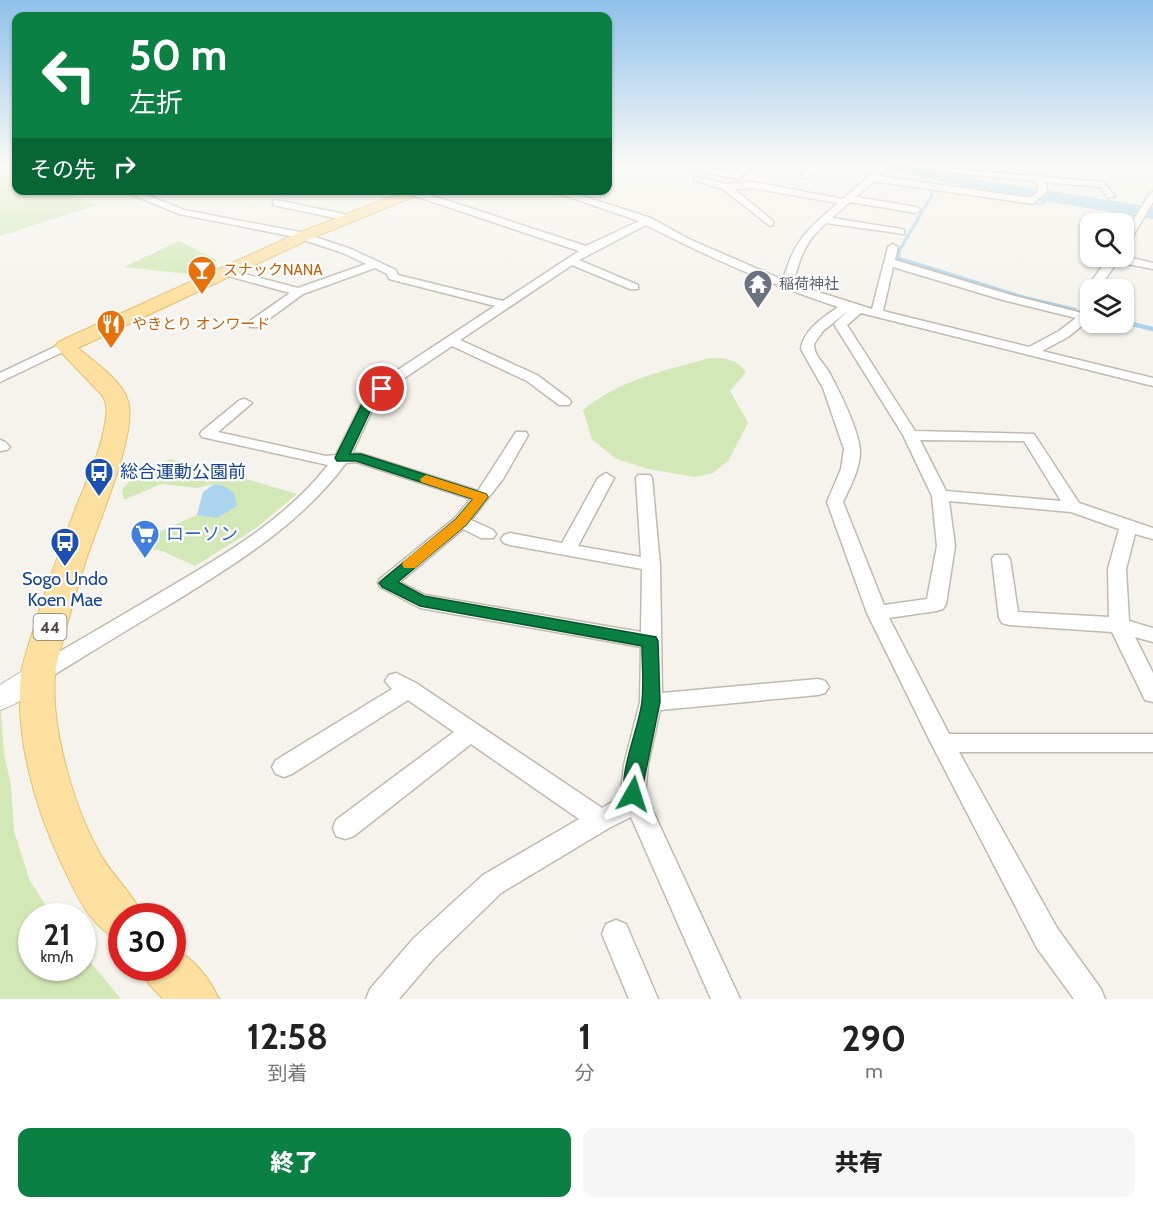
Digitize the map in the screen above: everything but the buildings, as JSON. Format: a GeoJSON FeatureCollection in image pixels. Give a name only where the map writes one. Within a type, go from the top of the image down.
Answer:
{"type":"FeatureCollection","features":[{"type":"Feature","properties":{"kind":"main road"},"geometry":{"type":"LineString","coordinates":[[65,346],[304,236],[366,212]]}},
{"type":"Feature","properties":{"kind":"main road","name":"44"},"geometry":{"type":"LineString","coordinates":[[65,346],[116,396],[119,416],[104,470],[53,616],[38,674],[43,736],[53,794],[75,851],[108,905]]}},
{"type":"Feature","properties":{"kind":"main road"},"geometry":{"type":"LineString","coordinates":[[178,981],[195,999]]}},
{"type":"Feature","properties":{"kind":"street"},"geometry":{"type":"LineString","coordinates":[[181,212],[304,236],[376,264],[392,272],[393,277],[506,306]]}},
{"type":"Feature","properties":{"kind":"street"},"geometry":{"type":"LineString","coordinates":[[320,212],[349,218]]}},
{"type":"Feature","properties":{"kind":"street"},"geometry":{"type":"LineString","coordinates":[[471,212],[587,250]]}},
{"type":"Feature","properties":{"kind":"street"},"geometry":{"type":"LineString","coordinates":[[621,212],[648,220],[685,241],[787,286],[854,308],[1153,382]]}},
{"type":"Feature","properties":{"kind":"street"},"geometry":{"type":"LineString","coordinates":[[756,212],[770,223]]}},
{"type":"Feature","properties":{"kind":"street"},"geometry":{"type":"LineString","coordinates":[[787,286],[799,249],[807,235],[835,212]]}},
{"type":"Feature","properties":{"kind":"street"},"geometry":{"type":"LineString","coordinates":[[0,699],[206,574],[270,531],[322,483],[342,458],[370,400],[395,378],[587,250],[648,220]]}},
{"type":"Feature","properties":{"kind":"street"},"geometry":{"type":"LineString","coordinates":[[825,220],[900,232]]}},
{"type":"Feature","properties":{"kind":"street"},"geometry":{"type":"LineString","coordinates":[[876,314],[893,247]]}},
{"type":"Feature","properties":{"kind":"street"},"geometry":{"type":"LineString","coordinates":[[572,261],[634,287]]}},
{"type":"Feature","properties":{"kind":"street"},"geometry":{"type":"LineString","coordinates":[[889,262],[1006,298],[1080,316]]}},
{"type":"Feature","properties":{"kind":"street"},"geometry":{"type":"LineString","coordinates":[[1134,262],[1153,266]]}},
{"type":"Feature","properties":{"kind":"street"},"geometry":{"type":"LineString","coordinates":[[254,324],[299,292],[376,264]]}},
{"type":"Feature","properties":{"kind":"street"},"geometry":{"type":"LineString","coordinates":[[225,272],[299,292]]}},
{"type":"Feature","properties":{"kind":"street"},"geometry":{"type":"LineString","coordinates":[[854,308],[840,324],[910,435],[940,496],[946,546],[936,604],[877,613]]}},
{"type":"Feature","properties":{"kind":"street"},"geometry":{"type":"LineString","coordinates":[[854,308],[814,333],[808,343],[808,354],[826,380],[845,424],[852,450],[847,474],[835,502],[877,613],[942,743],[1047,938],[1091,999]]}},
{"type":"Feature","properties":{"kind":"street"},"geometry":{"type":"LineString","coordinates":[[1032,351],[1066,333],[1080,321]]}},
{"type":"Feature","properties":{"kind":"street"},"geometry":{"type":"LineString","coordinates":[[452,341],[532,378],[564,402]]}},
{"type":"Feature","properties":{"kind":"street"},"geometry":{"type":"LineString","coordinates":[[0,378],[65,346]]}},
{"type":"Feature","properties":{"kind":"street"},"geometry":{"type":"LineString","coordinates":[[245,403],[207,434],[326,461],[357,457],[481,497]]}},
{"type":"Feature","properties":{"kind":"street"},"geometry":{"type":"LineString","coordinates":[[520,435],[495,479],[461,522],[387,583],[420,601],[650,641]]}},
{"type":"Feature","properties":{"kind":"street"},"geometry":{"type":"LineString","coordinates":[[910,435],[1029,437],[1073,507]]}},
{"type":"Feature","properties":{"kind":"street"},"geometry":{"type":"LineString","coordinates":[[567,550],[606,478]]}},
{"type":"Feature","properties":{"kind":"street"},"geometry":{"type":"LineString","coordinates":[[380,999],[424,948],[492,884],[600,820],[623,809],[633,794],[636,765],[651,702],[651,566],[644,478]]}},
{"type":"Feature","properties":{"kind":"street"},"geometry":{"type":"LineString","coordinates":[[940,496],[1073,507],[1153,534]]}},
{"type":"Feature","properties":{"kind":"street"},"geometry":{"type":"LineString","coordinates":[[461,522],[487,534]]}},
{"type":"Feature","properties":{"kind":"street"},"geometry":{"type":"LineString","coordinates":[[1128,525],[1117,569],[1119,625],[1153,694]]}},
{"type":"Feature","properties":{"kind":"street"},"geometry":{"type":"LineString","coordinates":[[510,539],[651,566]]}},
{"type":"Feature","properties":{"kind":"street"},"geometry":{"type":"LineString","coordinates":[[1001,559],[1009,618],[1119,625],[1153,635]]}},
{"type":"Feature","properties":{"kind":"street"},"geometry":{"type":"LineString","coordinates":[[284,767],[402,685],[600,820]]}},
{"type":"Feature","properties":{"kind":"street"},"geometry":{"type":"LineString","coordinates":[[651,702],[818,687]]}},
{"type":"Feature","properties":{"kind":"street"},"geometry":{"type":"LineString","coordinates":[[345,828],[471,732]]}},
{"type":"Feature","properties":{"kind":"street"},"geometry":{"type":"LineString","coordinates":[[942,743],[1153,743]]}},
{"type":"Feature","properties":{"kind":"street"},"geometry":{"type":"LineString","coordinates":[[633,794],[726,999]]}},
{"type":"Feature","properties":{"kind":"street"},"geometry":{"type":"LineString","coordinates":[[616,934],[644,999]]}},
{"type":"Feature","properties":{"kind":"green space"},"geometry":{"type":"Polygon","coordinates":[[[0,212],[76,212],[0,236],[0,212]]]}},
{"type":"Feature","properties":{"kind":"green space"},"geometry":{"type":"Polygon","coordinates":[[[179,241],[217,260],[202,268],[208,271],[198,275],[124,267],[179,241]]]}},
{"type":"Feature","properties":{"kind":"green space"},"geometry":{"type":"Polygon","coordinates":[[[710,358],[730,360],[746,372],[730,391],[748,423],[728,461],[713,473],[695,477],[649,469],[616,459],[592,439],[583,410],[597,400],[644,377],[710,358]]]}},
{"type":"Feature","properties":{"kind":"green space"},"geometry":{"type":"Polygon","coordinates":[[[170,459],[297,494],[256,528],[195,566],[162,551],[138,547],[140,540],[197,515],[208,515],[214,484],[197,488],[161,484],[124,500],[122,490],[135,475],[170,459]]]}},
{"type":"Feature","properties":{"kind":"green space"},"geometry":{"type":"Polygon","coordinates":[[[0,698],[4,754],[11,785],[14,831],[30,881],[44,903],[18,903],[18,981],[96,981],[96,969],[121,999],[0,999],[0,698]]]}},
{"type":"Feature","properties":{"kind":"water"},"geometry":{"type":"Polygon","coordinates":[[[214,484],[224,486],[234,493],[237,506],[217,518],[197,515],[203,492],[214,484]]]}},
{"type":"Feature","properties":{"kind":"waterway"},"geometry":{"type":"LineString","coordinates":[[899,259],[899,251],[922,212]]}},
{"type":"Feature","properties":{"kind":"waterway"},"geometry":{"type":"LineString","coordinates":[[1144,212],[1153,213]]}},
{"type":"Feature","properties":{"kind":"waterway"},"geometry":{"type":"LineString","coordinates":[[899,259],[1024,298],[1075,310]]}},
{"type":"Feature","properties":{"kind":"waterway"},"geometry":{"type":"LineString","coordinates":[[1134,324],[1153,329]]}},
{"type":"Feature","properties":{"kind":"slow traffic"},"geometry":{"type":"LineString","coordinates":[[410,564],[461,522],[481,497],[426,479]]}},
{"type":"Feature","properties":{"kind":"place","name":"スナックNANA"},"geometry":{"type":"Point","coordinates":[202,296]}},
{"type":"Feature","properties":{"kind":"place","name":"稲荷神社"},"geometry":{"type":"Point","coordinates":[758,310]}},
{"type":"Feature","properties":{"kind":"place","name":"やきとり オンワード"},"geometry":{"type":"Point","coordinates":[111,350]}},
{"type":"Feature","properties":{"kind":"place","name":"総合運動公園前"},"geometry":{"type":"Point","coordinates":[99,498]}},
{"type":"Feature","properties":{"kind":"place","name":"ローソン"},"geometry":{"type":"Point","coordinates":[145,560]}},
{"type":"Feature","properties":{"kind":"place","name":"Sogo Undo Koen Mae"},"geometry":{"type":"Point","coordinates":[65,568]}},
{"type":"Feature","properties":{"kind":"route"},"geometry":{"type":"LineString","coordinates":[[382,389],[370,400],[342,458],[357,457],[481,497],[461,522],[387,583],[420,601],[650,641],[651,702],[636,765],[633,794]]}}]}
